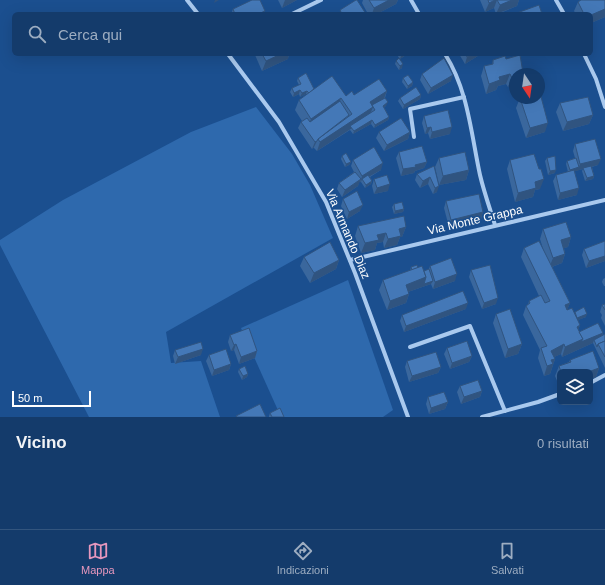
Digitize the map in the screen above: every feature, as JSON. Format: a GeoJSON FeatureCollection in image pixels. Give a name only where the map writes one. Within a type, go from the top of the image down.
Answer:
{"type":"FeatureCollection","features":[{"type":"Feature","properties":{"kind":"street"},"geometry":{"type":"LineString","coordinates":[[187,0],[196,12]]}},
{"type":"Feature","properties":{"kind":"street"},"geometry":{"type":"LineString","coordinates":[[296,12],[321,0]]}},
{"type":"Feature","properties":{"kind":"street"},"geometry":{"type":"LineString","coordinates":[[410,0],[419,12]]}},
{"type":"Feature","properties":{"kind":"street"},"geometry":{"type":"LineString","coordinates":[[556,0],[563,12]]}},
{"type":"Feature","properties":{"kind":"street","name":"Via Armando Diaz"},"geometry":{"type":"LineString","coordinates":[[230,56],[279,122],[326,202],[350,260],[408,417]]}},
{"type":"Feature","properties":{"kind":"street"},"geometry":{"type":"LineString","coordinates":[[446,56],[455,70],[464,97],[480,175],[495,225]]}},
{"type":"Feature","properties":{"kind":"street"},"geometry":{"type":"LineString","coordinates":[[585,56],[596,79],[605,106]]}},
{"type":"Feature","properties":{"kind":"street"},"geometry":{"type":"LineString","coordinates":[[414,137],[410,109],[464,97]]}},
{"type":"Feature","properties":{"kind":"street","name":"Via Monte Grappa"},"geometry":{"type":"LineString","coordinates":[[350,260],[605,200]]}},
{"type":"Feature","properties":{"kind":"street"},"geometry":{"type":"LineString","coordinates":[[410,347],[470,326],[505,411]]}},
{"type":"Feature","properties":{"kind":"street"},"geometry":{"type":"LineString","coordinates":[[593,381],[605,375]]}},
{"type":"Feature","properties":{"kind":"street"},"geometry":{"type":"LineString","coordinates":[[482,417],[557,395]]}},
{"type":"Feature","properties":{"kind":"shaded area"},"geometry":{"type":"Polygon","coordinates":[[[256,107],[292,154],[310,185],[333,238],[166,332],[171,363],[201,361],[220,417],[89,417],[0,245],[0,240],[63,200],[191,132],[256,107]]]}},
{"type":"Feature","properties":{"kind":"shaded area"},"geometry":{"type":"Polygon","coordinates":[[[348,280],[393,410],[383,417],[281,417],[241,328],[348,280]]]}},
{"type":"Feature","properties":{"kind":"building"},"geometry":{"type":"Polygon","coordinates":[[[252,0],[260,0],[265,11],[234,12],[233,9],[252,0]]]}},
{"type":"Feature","properties":{"kind":"building"},"geometry":{"type":"Polygon","coordinates":[[[357,0],[365,12],[341,12],[340,10],[357,0]]]}},
{"type":"Feature","properties":{"kind":"building"},"geometry":{"type":"Polygon","coordinates":[[[369,0],[389,0],[374,8],[369,0]]]}},
{"type":"Feature","properties":{"kind":"building"},"geometry":{"type":"Polygon","coordinates":[[[488,0],[495,0],[489,3],[488,0]]]}},
{"type":"Feature","properties":{"kind":"building"},"geometry":{"type":"Polygon","coordinates":[[[497,0],[512,0],[500,5],[497,0]]]}},
{"type":"Feature","properties":{"kind":"building"},"geometry":{"type":"Polygon","coordinates":[[[581,0],[605,0],[605,9],[593,14],[593,12],[583,12],[578,2],[581,0]]]}},
{"type":"Feature","properties":{"kind":"building"},"geometry":{"type":"Polygon","coordinates":[[[539,5],[541,12],[520,12],[539,5]]]}},
{"type":"Feature","properties":{"kind":"building"},"geometry":{"type":"Polygon","coordinates":[[[263,56],[277,56],[266,61],[263,56]]]}},
{"type":"Feature","properties":{"kind":"building"},"geometry":{"type":"Polygon","coordinates":[[[505,56],[506,59],[520,56],[522,68],[509,68],[509,74],[499,77],[500,80],[489,84],[484,66],[493,64],[493,60],[505,56]]]}},
{"type":"Feature","properties":{"kind":"building"},"geometry":{"type":"Polygon","coordinates":[[[399,58],[403,64],[400,66],[396,61],[399,58]]]}},
{"type":"Feature","properties":{"kind":"building"},"geometry":{"type":"Polygon","coordinates":[[[444,58],[453,75],[431,88],[422,74],[444,58]]]}},
{"type":"Feature","properties":{"kind":"building"},"geometry":{"type":"Polygon","coordinates":[[[306,73],[314,89],[309,93],[307,91],[302,93],[300,90],[294,93],[292,88],[301,84],[298,78],[306,73]]]}},
{"type":"Feature","properties":{"kind":"building"},"geometry":{"type":"Polygon","coordinates":[[[408,75],[413,82],[408,86],[403,78],[408,75]]]}},
{"type":"Feature","properties":{"kind":"building"},"geometry":{"type":"Polygon","coordinates":[[[332,76],[346,96],[352,91],[354,95],[379,79],[387,91],[370,102],[373,107],[320,142],[318,139],[352,114],[341,98],[311,119],[299,100],[332,76]]]}},
{"type":"Feature","properties":{"kind":"building"},"geometry":{"type":"Polygon","coordinates":[[[416,87],[421,95],[404,105],[400,98],[416,87]]]}},
{"type":"Feature","properties":{"kind":"building"},"geometry":{"type":"Polygon","coordinates":[[[588,97],[593,115],[567,122],[560,103],[588,97]]]}},
{"type":"Feature","properties":{"kind":"building"},"geometry":{"type":"Polygon","coordinates":[[[385,98],[388,102],[383,106],[389,117],[375,125],[372,120],[354,131],[350,126],[375,110],[372,105],[385,98]]]}},
{"type":"Feature","properties":{"kind":"building"},"geometry":{"type":"Polygon","coordinates":[[[340,101],[349,115],[315,142],[301,122],[307,118],[310,122],[340,101]]]}},
{"type":"Feature","properties":{"kind":"building"},"geometry":{"type":"Polygon","coordinates":[[[522,104],[543,104],[548,123],[530,128],[522,104]]]}},
{"type":"Feature","properties":{"kind":"building"},"geometry":{"type":"Polygon","coordinates":[[[448,110],[452,127],[432,132],[431,127],[427,128],[424,116],[448,110]]]}},
{"type":"Feature","properties":{"kind":"building"},"geometry":{"type":"Polygon","coordinates":[[[401,118],[410,132],[387,145],[379,132],[401,118]]]}},
{"type":"Feature","properties":{"kind":"building"},"geometry":{"type":"Polygon","coordinates":[[[595,139],[601,159],[580,164],[575,144],[595,139]]]}},
{"type":"Feature","properties":{"kind":"building"},"geometry":{"type":"Polygon","coordinates":[[[422,146],[427,162],[415,165],[416,167],[403,169],[399,152],[422,146]]]}},
{"type":"Feature","properties":{"kind":"building"},"geometry":{"type":"Polygon","coordinates":[[[374,147],[383,163],[362,176],[353,160],[374,147]]]}},
{"type":"Feature","properties":{"kind":"building"},"geometry":{"type":"Polygon","coordinates":[[[465,152],[469,170],[443,176],[439,158],[465,152]]]}},
{"type":"Feature","properties":{"kind":"building"},"geometry":{"type":"Polygon","coordinates":[[[346,153],[351,162],[346,164],[342,156],[346,153]]]}},
{"type":"Feature","properties":{"kind":"building"},"geometry":{"type":"Polygon","coordinates":[[[534,154],[544,179],[535,182],[536,188],[518,193],[510,160],[534,154]]]}},
{"type":"Feature","properties":{"kind":"building"},"geometry":{"type":"Polygon","coordinates":[[[555,156],[556,170],[550,171],[547,158],[555,156]]]}},
{"type":"Feature","properties":{"kind":"building"},"geometry":{"type":"Polygon","coordinates":[[[576,158],[579,167],[570,170],[567,161],[576,158]]]}},
{"type":"Feature","properties":{"kind":"building"},"geometry":{"type":"Polygon","coordinates":[[[434,166],[439,186],[435,188],[430,177],[423,181],[417,174],[434,166]]]}},
{"type":"Feature","properties":{"kind":"building"},"geometry":{"type":"Polygon","coordinates":[[[591,166],[594,176],[587,178],[583,168],[591,166]]]}},
{"type":"Feature","properties":{"kind":"building"},"geometry":{"type":"Polygon","coordinates":[[[574,170],[579,188],[560,193],[556,175],[574,170]]]}},
{"type":"Feature","properties":{"kind":"building"},"geometry":{"type":"Polygon","coordinates":[[[355,172],[361,179],[345,190],[339,183],[355,172]]]}},
{"type":"Feature","properties":{"kind":"building"},"geometry":{"type":"Polygon","coordinates":[[[368,175],[372,181],[366,185],[362,179],[368,175]]]}},
{"type":"Feature","properties":{"kind":"building"},"geometry":{"type":"Polygon","coordinates":[[[387,175],[390,184],[377,188],[374,179],[387,175]]]}},
{"type":"Feature","properties":{"kind":"building"},"geometry":{"type":"Polygon","coordinates":[[[357,191],[363,205],[349,212],[343,199],[357,191]]]}},
{"type":"Feature","properties":{"kind":"building"},"geometry":{"type":"Polygon","coordinates":[[[479,194],[483,212],[451,220],[446,201],[479,194]]]}},
{"type":"Feature","properties":{"kind":"building"},"geometry":{"type":"Polygon","coordinates":[[[402,202],[404,209],[395,211],[394,204],[402,202]]]}},
{"type":"Feature","properties":{"kind":"building"},"geometry":{"type":"Polygon","coordinates":[[[404,216],[406,227],[399,229],[401,236],[388,239],[386,233],[377,235],[379,240],[365,243],[358,226],[404,216]]]}},
{"type":"Feature","properties":{"kind":"building"},"geometry":{"type":"Polygon","coordinates":[[[566,222],[571,237],[561,240],[565,254],[553,258],[543,229],[566,222]]]}},
{"type":"Feature","properties":{"kind":"building"},"geometry":{"type":"Polygon","coordinates":[[[539,241],[570,303],[565,305],[567,310],[572,308],[580,325],[577,327],[583,339],[565,347],[564,344],[551,351],[555,359],[551,360],[553,364],[547,366],[541,348],[547,346],[526,306],[530,303],[529,301],[541,295],[545,303],[550,301],[524,248],[539,241]]]}},
{"type":"Feature","properties":{"kind":"building"},"geometry":{"type":"Polygon","coordinates":[[[605,241],[605,256],[589,261],[584,249],[605,241]]]}},
{"type":"Feature","properties":{"kind":"building"},"geometry":{"type":"Polygon","coordinates":[[[330,242],[339,260],[314,273],[304,257],[330,242]]]}},
{"type":"Feature","properties":{"kind":"building"},"geometry":{"type":"Polygon","coordinates":[[[451,258],[457,274],[435,282],[430,266],[451,258]]]}},
{"type":"Feature","properties":{"kind":"building"},"geometry":{"type":"Polygon","coordinates":[[[417,265],[418,268],[412,270],[411,267],[417,265]]]}},
{"type":"Feature","properties":{"kind":"building"},"geometry":{"type":"Polygon","coordinates":[[[490,265],[498,298],[484,303],[471,270],[490,265]]]}},
{"type":"Feature","properties":{"kind":"building"},"geometry":{"type":"Polygon","coordinates":[[[422,266],[426,277],[406,285],[409,294],[390,301],[383,280],[422,266]]]}},
{"type":"Feature","properties":{"kind":"building"},"geometry":{"type":"Polygon","coordinates":[[[429,269],[433,281],[424,284],[426,277],[424,271],[429,269]]]}},
{"type":"Feature","properties":{"kind":"building"},"geometry":{"type":"Polygon","coordinates":[[[463,291],[468,303],[406,326],[402,315],[463,291]]]}},
{"type":"Feature","properties":{"kind":"building"},"geometry":{"type":"Polygon","coordinates":[[[584,307],[587,314],[577,318],[575,312],[584,307]]]}},
{"type":"Feature","properties":{"kind":"building"},"geometry":{"type":"Polygon","coordinates":[[[510,309],[522,344],[508,349],[496,314],[510,309]]]}},
{"type":"Feature","properties":{"kind":"building"},"geometry":{"type":"Polygon","coordinates":[[[598,323],[603,333],[581,342],[583,339],[579,332],[598,323]]]}},
{"type":"Feature","properties":{"kind":"building"},"geometry":{"type":"Polygon","coordinates":[[[249,328],[257,351],[241,357],[236,344],[234,345],[230,335],[249,328]]]}},
{"type":"Feature","properties":{"kind":"building"},"geometry":{"type":"Polygon","coordinates":[[[605,334],[605,341],[598,344],[597,347],[594,340],[605,334]]]}},
{"type":"Feature","properties":{"kind":"building"},"geometry":{"type":"Polygon","coordinates":[[[467,341],[472,356],[452,363],[447,348],[467,341]]]}},
{"type":"Feature","properties":{"kind":"building"},"geometry":{"type":"Polygon","coordinates":[[[605,341],[605,357],[598,344],[605,341]]]}},
{"type":"Feature","properties":{"kind":"building"},"geometry":{"type":"Polygon","coordinates":[[[201,342],[203,349],[178,357],[175,350],[201,342]]]}},
{"type":"Feature","properties":{"kind":"building"},"geometry":{"type":"Polygon","coordinates":[[[226,349],[231,364],[214,370],[209,355],[226,349]]]}},
{"type":"Feature","properties":{"kind":"building"},"geometry":{"type":"Polygon","coordinates":[[[593,351],[599,368],[593,370],[560,369],[559,366],[571,362],[570,360],[593,351]]]}},
{"type":"Feature","properties":{"kind":"building"},"geometry":{"type":"Polygon","coordinates":[[[436,352],[441,367],[412,376],[407,361],[436,352]]]}},
{"type":"Feature","properties":{"kind":"building"},"geometry":{"type":"Polygon","coordinates":[[[245,366],[248,374],[243,376],[239,369],[245,366]]]}},
{"type":"Feature","properties":{"kind":"building"},"geometry":{"type":"Polygon","coordinates":[[[478,380],[482,391],[464,397],[460,386],[478,380]]]}},
{"type":"Feature","properties":{"kind":"building"},"geometry":{"type":"Polygon","coordinates":[[[444,392],[448,402],[431,408],[428,397],[444,392]]]}},
{"type":"Feature","properties":{"kind":"building"},"geometry":{"type":"Polygon","coordinates":[[[260,404],[266,417],[236,416],[260,404]]]}},
{"type":"Feature","properties":{"kind":"building"},"geometry":{"type":"Polygon","coordinates":[[[280,408],[284,417],[272,417],[270,413],[280,408]]]}}]}
